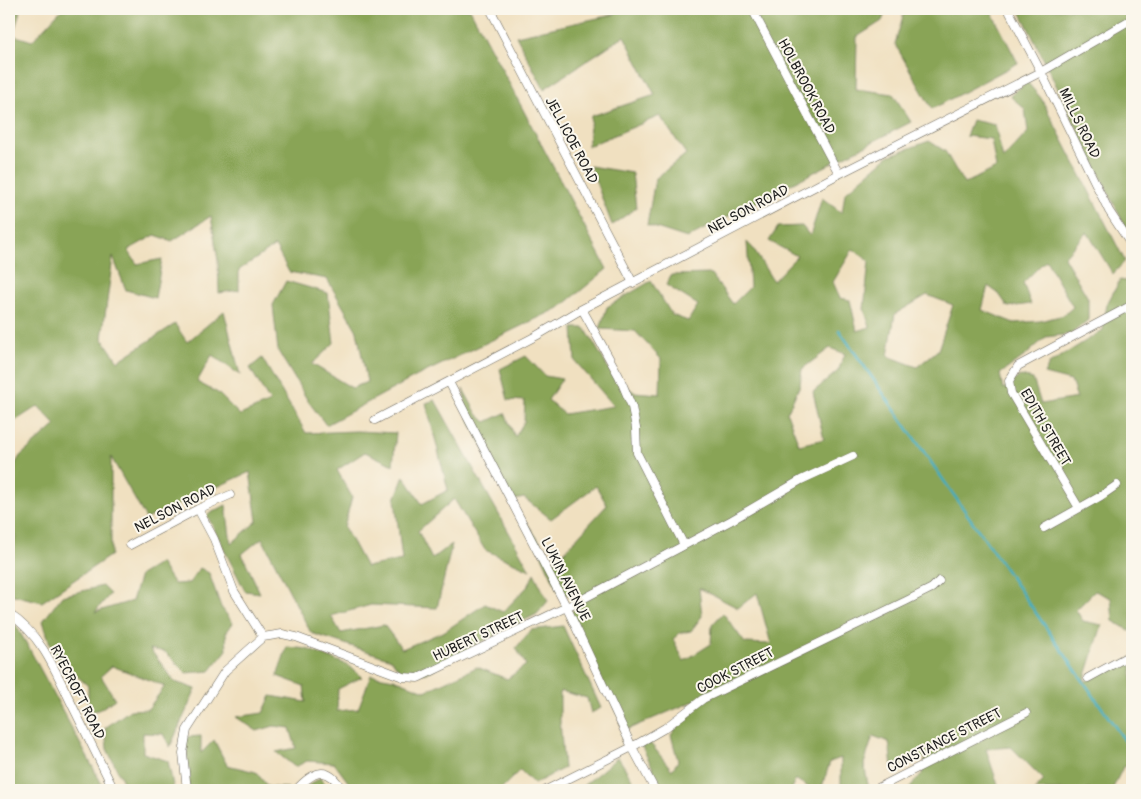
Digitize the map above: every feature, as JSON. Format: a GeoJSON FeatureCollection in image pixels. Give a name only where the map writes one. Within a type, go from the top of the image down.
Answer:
{"type":"FeatureCollection","features":[{"type":"Feature","properties":{"kind":"street","name":"JELLICOE ROAD"},"geometry":{"type":"LineString","coordinates":[[490,9],[633,283]]}},
{"type":"Feature","properties":{"kind":"street","name":"HOLBROOK ROAD"},"geometry":{"type":"LineString","coordinates":[[752,9],[839,174]]}},
{"type":"Feature","properties":{"kind":"street","name":"MILLS ROAD"},"geometry":{"type":"LineString","coordinates":[[1008,9],[1110,211],[1132,246]]}},
{"type":"Feature","properties":{"kind":"street","name":"NELSON ROAD"},"geometry":{"type":"LineString","coordinates":[[375,420],[839,174],[1041,72],[1132,19]]}},
{"type":"Feature","properties":{"kind":"street","name":"EDITH STREET"},"geometry":{"type":"LineString","coordinates":[[1079,508],[1011,393],[1009,381],[1018,366],[1132,305]]}},
{"type":"Feature","properties":{"kind":"street"},"geometry":{"type":"LineString","coordinates":[[582,309],[618,376],[632,407],[636,428],[637,453],[684,545]]}},
{"type":"Feature","properties":{"kind":"street","name":"LUKIN AVENUE"},"geometry":{"type":"LineString","coordinates":[[449,382],[566,606],[632,747],[655,790]]}},
{"type":"Feature","properties":{"kind":"street","name":"HUBERT STREET"},"geometry":{"type":"LineString","coordinates":[[264,637],[282,634],[296,637],[403,677],[418,678],[550,616],[732,520],[801,480],[853,456]]}},
{"type":"Feature","properties":{"kind":"street"},"geometry":{"type":"LineString","coordinates":[[1044,528],[1118,485]]}},
{"type":"Feature","properties":{"kind":"street","name":"NELSON ROAD"},"geometry":{"type":"LineString","coordinates":[[130,545],[198,509],[230,495]]}},
{"type":"Feature","properties":{"kind":"street"},"geometry":{"type":"LineString","coordinates":[[187,790],[184,753],[187,730],[225,671],[264,637],[234,590],[214,539],[198,509]]}},
{"type":"Feature","properties":{"kind":"street","name":"COOK STREET"},"geometry":{"type":"LineString","coordinates":[[546,790],[632,747],[665,728],[703,699],[906,601],[932,588],[939,582]]}},
{"type":"Feature","properties":{"kind":"street","name":"RYECROFT ROAD"},"geometry":{"type":"LineString","coordinates":[[9,614],[35,637],[49,659],[114,790]]}},
{"type":"Feature","properties":{"kind":"street"},"geometry":{"type":"LineString","coordinates":[[1088,678],[1132,654]]}},
{"type":"Feature","properties":{"kind":"street","name":"CONSTANCE STREET"},"geometry":{"type":"LineString","coordinates":[[874,790],[1026,713]]}},
{"type":"Feature","properties":{"kind":"street"},"geometry":{"type":"LineString","coordinates":[[296,790],[314,774],[326,773],[336,780],[342,790]]}},
{"type":"Feature","properties":{"kind":"green space"},"geometry":{"type":"Polygon","coordinates":[[[9,9],[21,9],[13,35],[32,41],[62,9],[470,9],[607,269],[561,307],[417,376],[326,425],[308,401],[278,351],[273,305],[286,281],[328,293],[334,343],[312,364],[352,388],[367,382],[357,331],[327,279],[289,272],[275,246],[239,270],[239,290],[219,293],[218,261],[211,216],[172,241],[155,235],[128,250],[137,264],[162,259],[155,298],[126,290],[113,257],[102,338],[118,361],[175,324],[187,342],[224,311],[240,375],[212,355],[197,382],[218,393],[240,415],[270,402],[250,368],[262,358],[306,433],[356,431],[396,433],[393,465],[365,452],[337,470],[352,497],[344,527],[366,567],[402,560],[395,499],[404,476],[422,504],[448,490],[426,403],[435,400],[530,570],[485,550],[454,499],[418,531],[432,559],[452,544],[437,608],[371,605],[331,616],[341,633],[384,625],[402,649],[445,631],[485,604],[503,612],[529,585],[534,573],[548,601],[537,614],[471,647],[427,673],[403,675],[391,659],[311,633],[262,538],[242,554],[260,593],[245,591],[207,515],[226,505],[231,544],[257,521],[250,472],[146,519],[111,457],[111,555],[42,602],[9,594],[9,550],[16,537],[9,529],[9,475],[20,456],[56,425],[38,406],[9,425],[9,9]]]}},
{"type":"Feature","properties":{"kind":"green space"},"geometry":{"type":"Polygon","coordinates":[[[612,9],[887,9],[882,21],[857,37],[856,89],[893,94],[911,122],[687,238],[647,225],[655,179],[686,154],[660,116],[588,146],[591,116],[655,95],[624,36],[544,89],[516,36],[616,14],[612,9]]]}},
{"type":"Feature","properties":{"kind":"green space"},"geometry":{"type":"Polygon","coordinates":[[[905,9],[990,9],[1018,63],[932,109],[895,44],[905,9]]]}},
{"type":"Feature","properties":{"kind":"green space"},"geometry":{"type":"Polygon","coordinates":[[[1019,9],[1132,9],[1132,241],[1019,9]]]}},
{"type":"Feature","properties":{"kind":"green space"},"geometry":{"type":"Polygon","coordinates":[[[1027,82],[1041,98],[1125,261],[1113,274],[1087,232],[1064,257],[1088,298],[1088,320],[1071,334],[1046,337],[1000,374],[1003,389],[1020,376],[1033,379],[1041,404],[1077,398],[1071,381],[1044,374],[1049,364],[1103,330],[1107,304],[1120,280],[1132,282],[1132,632],[1113,621],[1111,598],[1095,591],[1076,610],[1083,621],[1102,625],[1084,682],[1132,657],[1132,765],[1123,767],[1112,790],[1092,790],[1089,788],[1085,790],[1035,790],[1044,780],[1011,747],[986,749],[1001,790],[907,790],[922,774],[926,757],[892,767],[889,742],[873,736],[864,764],[869,790],[841,790],[841,758],[830,762],[821,790],[813,790],[795,779],[792,790],[664,790],[639,741],[651,744],[672,770],[678,761],[671,735],[699,699],[626,730],[570,614],[582,601],[558,591],[527,523],[554,563],[607,505],[596,486],[551,519],[524,498],[510,501],[468,417],[463,389],[477,414],[486,422],[505,413],[515,437],[524,422],[525,401],[508,400],[500,369],[526,356],[545,376],[562,379],[548,400],[564,414],[614,406],[575,361],[573,328],[585,328],[613,376],[634,392],[660,394],[661,359],[635,331],[600,329],[607,307],[651,281],[672,315],[688,321],[698,305],[666,285],[671,275],[711,274],[733,304],[750,287],[747,242],[773,281],[797,256],[769,241],[778,227],[802,226],[810,236],[822,198],[842,213],[845,193],[888,156],[929,141],[945,151],[964,184],[996,168],[991,139],[966,136],[972,120],[995,125],[1003,159],[1028,132],[1025,109],[1010,96],[1027,82]],[[853,249],[833,282],[840,298],[850,300],[857,331],[870,327],[864,309],[869,261],[853,249]],[[1046,260],[1023,283],[1031,304],[1008,307],[999,294],[988,286],[982,310],[1014,323],[1040,321],[1064,315],[1073,307],[1046,260]],[[927,295],[895,314],[888,356],[917,367],[938,350],[953,305],[927,295]],[[830,348],[802,369],[800,385],[787,413],[799,445],[824,439],[813,392],[838,371],[845,354],[830,348]],[[699,588],[702,616],[691,631],[680,633],[673,639],[684,661],[711,644],[712,625],[723,613],[745,643],[771,644],[757,593],[738,608],[699,588]]]}},
{"type":"Feature","properties":{"kind":"green space"},"geometry":{"type":"Polygon","coordinates":[[[590,166],[632,173],[636,208],[612,225],[590,166]]]}},
{"type":"Feature","properties":{"kind":"green space"},"geometry":{"type":"Polygon","coordinates":[[[160,563],[174,584],[189,583],[200,568],[209,573],[221,607],[233,623],[226,633],[227,650],[210,671],[186,673],[165,652],[150,649],[175,682],[196,689],[170,747],[163,734],[143,733],[143,753],[168,761],[174,790],[127,790],[107,749],[105,728],[130,710],[148,709],[165,686],[112,666],[101,676],[115,699],[99,710],[88,712],[88,686],[53,654],[43,621],[62,596],[102,586],[110,594],[95,612],[132,601],[140,575],[160,563]]]}},
{"type":"Feature","properties":{"kind":"green space"},"geometry":{"type":"Polygon","coordinates":[[[9,621],[15,624],[29,648],[105,790],[9,790],[9,621]]]}},
{"type":"Feature","properties":{"kind":"green space"},"geometry":{"type":"Polygon","coordinates":[[[563,626],[601,708],[591,713],[587,698],[560,691],[560,721],[564,768],[534,784],[520,770],[500,790],[353,790],[334,763],[307,761],[295,767],[276,752],[296,748],[290,728],[274,726],[257,731],[236,717],[263,713],[271,696],[306,702],[304,686],[277,676],[287,647],[307,649],[348,665],[362,677],[338,689],[337,711],[358,709],[371,675],[394,679],[425,691],[477,667],[507,679],[526,665],[516,648],[531,630],[563,626]]]}},
{"type":"Feature","properties":{"kind":"green space"},"geometry":{"type":"Polygon","coordinates":[[[201,736],[201,753],[214,740],[227,765],[256,772],[268,787],[288,788],[288,790],[189,790],[186,737],[201,736]]]}},
{"type":"Feature","properties":{"kind":"green space"},"geometry":{"type":"Polygon","coordinates":[[[618,757],[639,790],[578,790],[618,757]]]}},
{"type":"Feature","properties":{"kind":"green space"},"geometry":{"type":"Polygon","coordinates":[[[320,778],[332,790],[301,790],[320,778]]]}},
{"type":"Feature","properties":{"kind":"waterway"},"geometry":{"type":"LineString","coordinates":[[839,330],[1132,751]]}}]}
